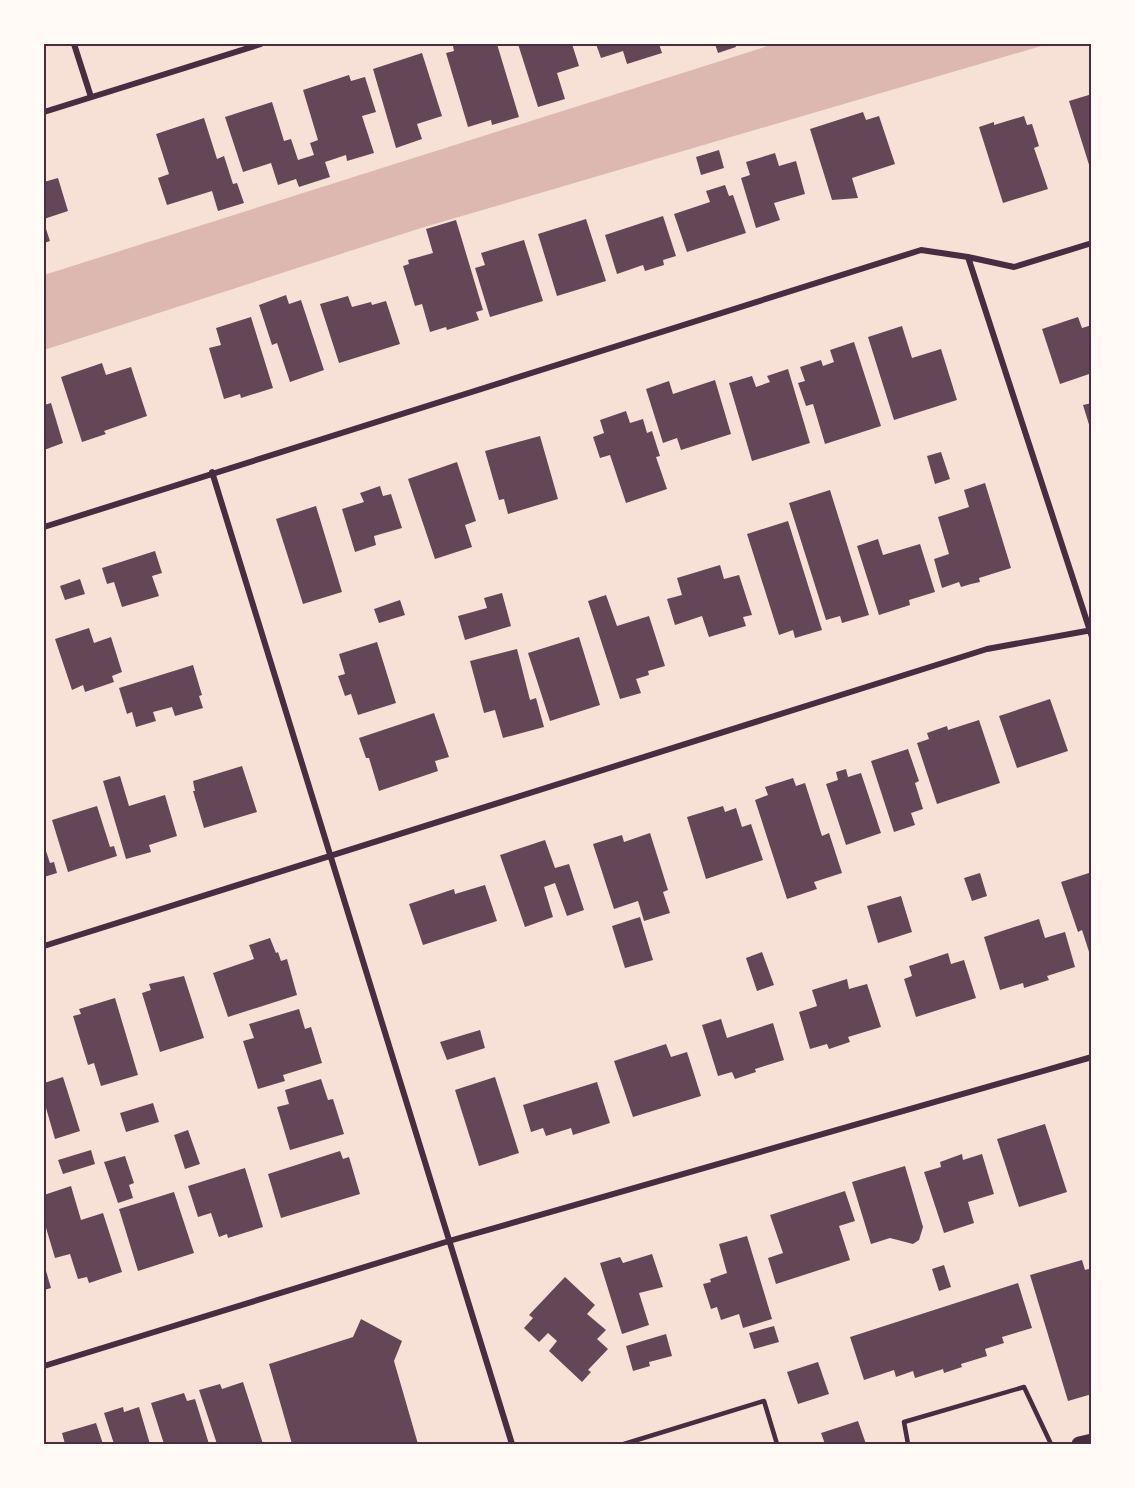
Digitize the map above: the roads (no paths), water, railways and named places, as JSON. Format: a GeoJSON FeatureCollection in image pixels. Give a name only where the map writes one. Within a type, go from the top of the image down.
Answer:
{"type":"FeatureCollection","features":[{"type":"Feature","properties":{"kind":"main road"},"geometry":{"type":"LineString","coordinates":[[1079,1444],[1092,1441]]}},
{"type":"Feature","properties":{"kind":"street"},"geometry":{"type":"LineString","coordinates":[[75,44],[91,97]]}},
{"type":"Feature","properties":{"kind":"street"},"geometry":{"type":"LineString","coordinates":[[44,112],[261,44]]}},
{"type":"Feature","properties":{"kind":"street"},"geometry":{"type":"LineString","coordinates":[[44,526],[921,249],[1014,267],[1092,243]]}},
{"type":"Feature","properties":{"kind":"street"},"geometry":{"type":"LineString","coordinates":[[968,257],[1092,637]]}},
{"type":"Feature","properties":{"kind":"street"},"geometry":{"type":"LineString","coordinates":[[212,472],[512,1444]]}},
{"type":"Feature","properties":{"kind":"street"},"geometry":{"type":"LineString","coordinates":[[44,946],[987,649],[1090,630]]}},
{"type":"Feature","properties":{"kind":"street"},"geometry":{"type":"LineString","coordinates":[[44,1366],[449,1241],[1092,1057]]}},
{"type":"Feature","properties":{"kind":"lane"},"geometry":{"type":"LineString","coordinates":[[908,1444],[904,1422],[1024,1387],[1051,1444]]}},
{"type":"Feature","properties":{"kind":"lane"},"geometry":{"type":"LineString","coordinates":[[624,1444],[764,1401],[777,1444]]}}]}
